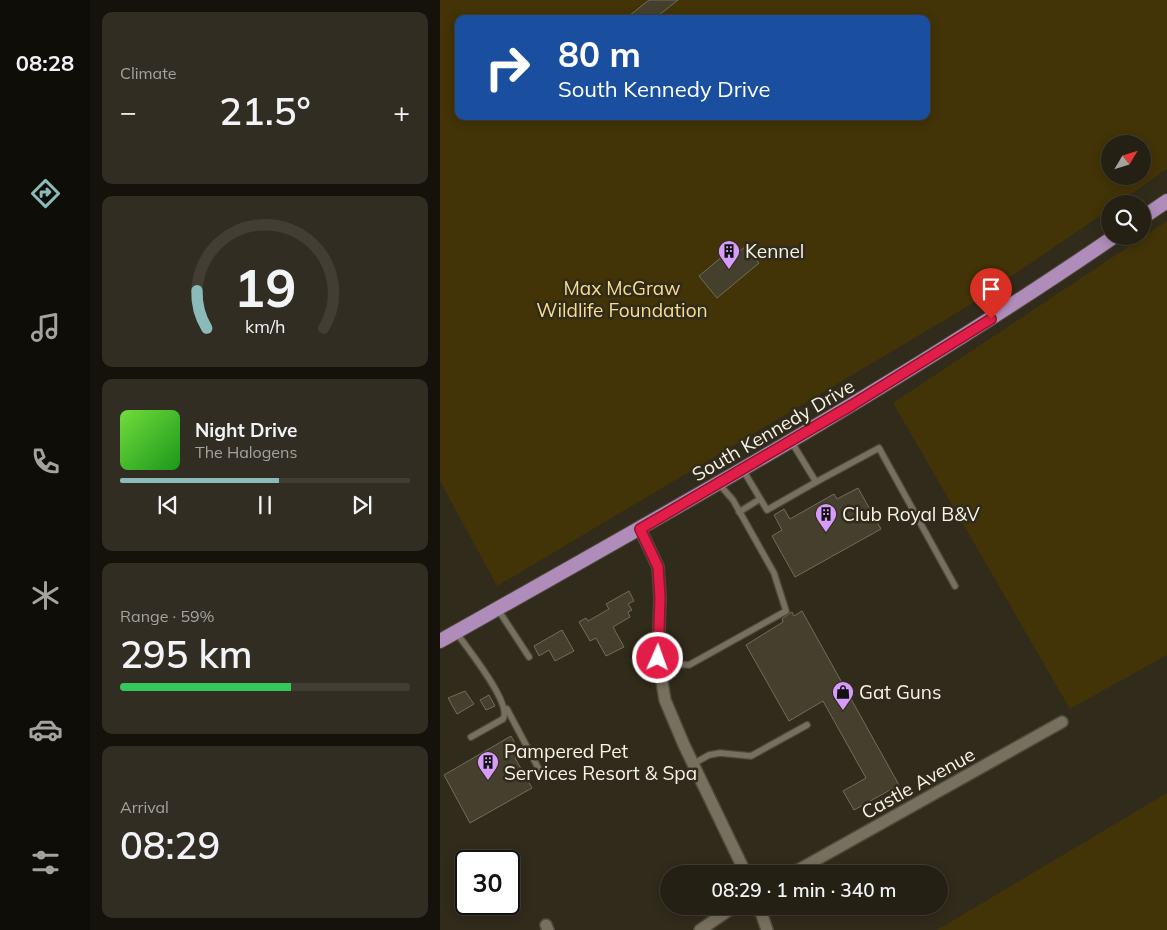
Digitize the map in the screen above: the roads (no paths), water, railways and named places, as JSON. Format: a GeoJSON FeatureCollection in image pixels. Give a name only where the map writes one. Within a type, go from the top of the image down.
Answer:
{"type":"FeatureCollection","features":[{"type":"Feature","properties":{"kind":"main road"},"geometry":{"type":"LineString","coordinates":[[1151,212],[1167,201]]}},
{"type":"Feature","properties":{"kind":"main road","name":"South Kennedy Drive"},"geometry":{"type":"LineString","coordinates":[[440,641],[792,441],[924,362],[1042,287],[1102,245]]}},
{"type":"Feature","properties":{"kind":"street"},"geometry":{"type":"LineString","coordinates":[[640,529],[658,567],[660,597],[658,658],[665,700],[693,764],[742,865]]}},
{"type":"Feature","properties":{"kind":"street","name":"Castle Avenue"},"geometry":{"type":"LineString","coordinates":[[807,865],[1062,722]]}},
{"type":"Feature","properties":{"kind":"street"},"geometry":{"type":"LineString","coordinates":[[700,930],[722,915]]}},
{"type":"Feature","properties":{"kind":"street"},"geometry":{"type":"LineString","coordinates":[[762,915],[767,930]]}},
{"type":"Feature","properties":{"kind":"lane"},"geometry":{"type":"LineString","coordinates":[[792,441],[816,482]]}},
{"type":"Feature","properties":{"kind":"lane"},"geometry":{"type":"LineString","coordinates":[[743,470],[767,510],[879,448],[955,586]]}},
{"type":"Feature","properties":{"kind":"lane"},"geometry":{"type":"LineString","coordinates":[[658,658],[667,663],[689,665],[786,611],[774,572],[739,512],[719,484]]}},
{"type":"Feature","properties":{"kind":"lane"},"geometry":{"type":"LineString","coordinates":[[739,512],[760,498]]}},
{"type":"Feature","properties":{"kind":"lane"},"geometry":{"type":"LineString","coordinates":[[497,608],[529,657]]}},
{"type":"Feature","properties":{"kind":"lane"},"geometry":{"type":"LineString","coordinates":[[456,632],[503,700],[542,775]]}},
{"type":"Feature","properties":{"kind":"lane"},"geometry":{"type":"LineString","coordinates":[[471,737],[503,719],[506,713],[503,700]]}},
{"type":"Feature","properties":{"kind":"lane"},"geometry":{"type":"LineString","coordinates":[[693,764],[709,755],[720,753],[751,756],[807,726]]}},
{"type":"Feature","properties":{"kind":"place","name":"Kennel"},"geometry":{"type":"Point","coordinates":[729,270]}},
{"type":"Feature","properties":{"kind":"place","name":"Club Royal B&V"},"geometry":{"type":"Point","coordinates":[826,533]}},
{"type":"Feature","properties":{"kind":"place","name":"Gat Guns"},"geometry":{"type":"Point","coordinates":[843,711]}},
{"type":"Feature","properties":{"kind":"place","name":"Pampered Pet Services Resort & Spa"},"geometry":{"type":"Point","coordinates":[488,781]}},
{"type":"Feature","properties":{"kind":"park label","name":"Max McGraw Wildlife Foundation"},"geometry":{"type":"Point","coordinates":[622,299]}}]}
